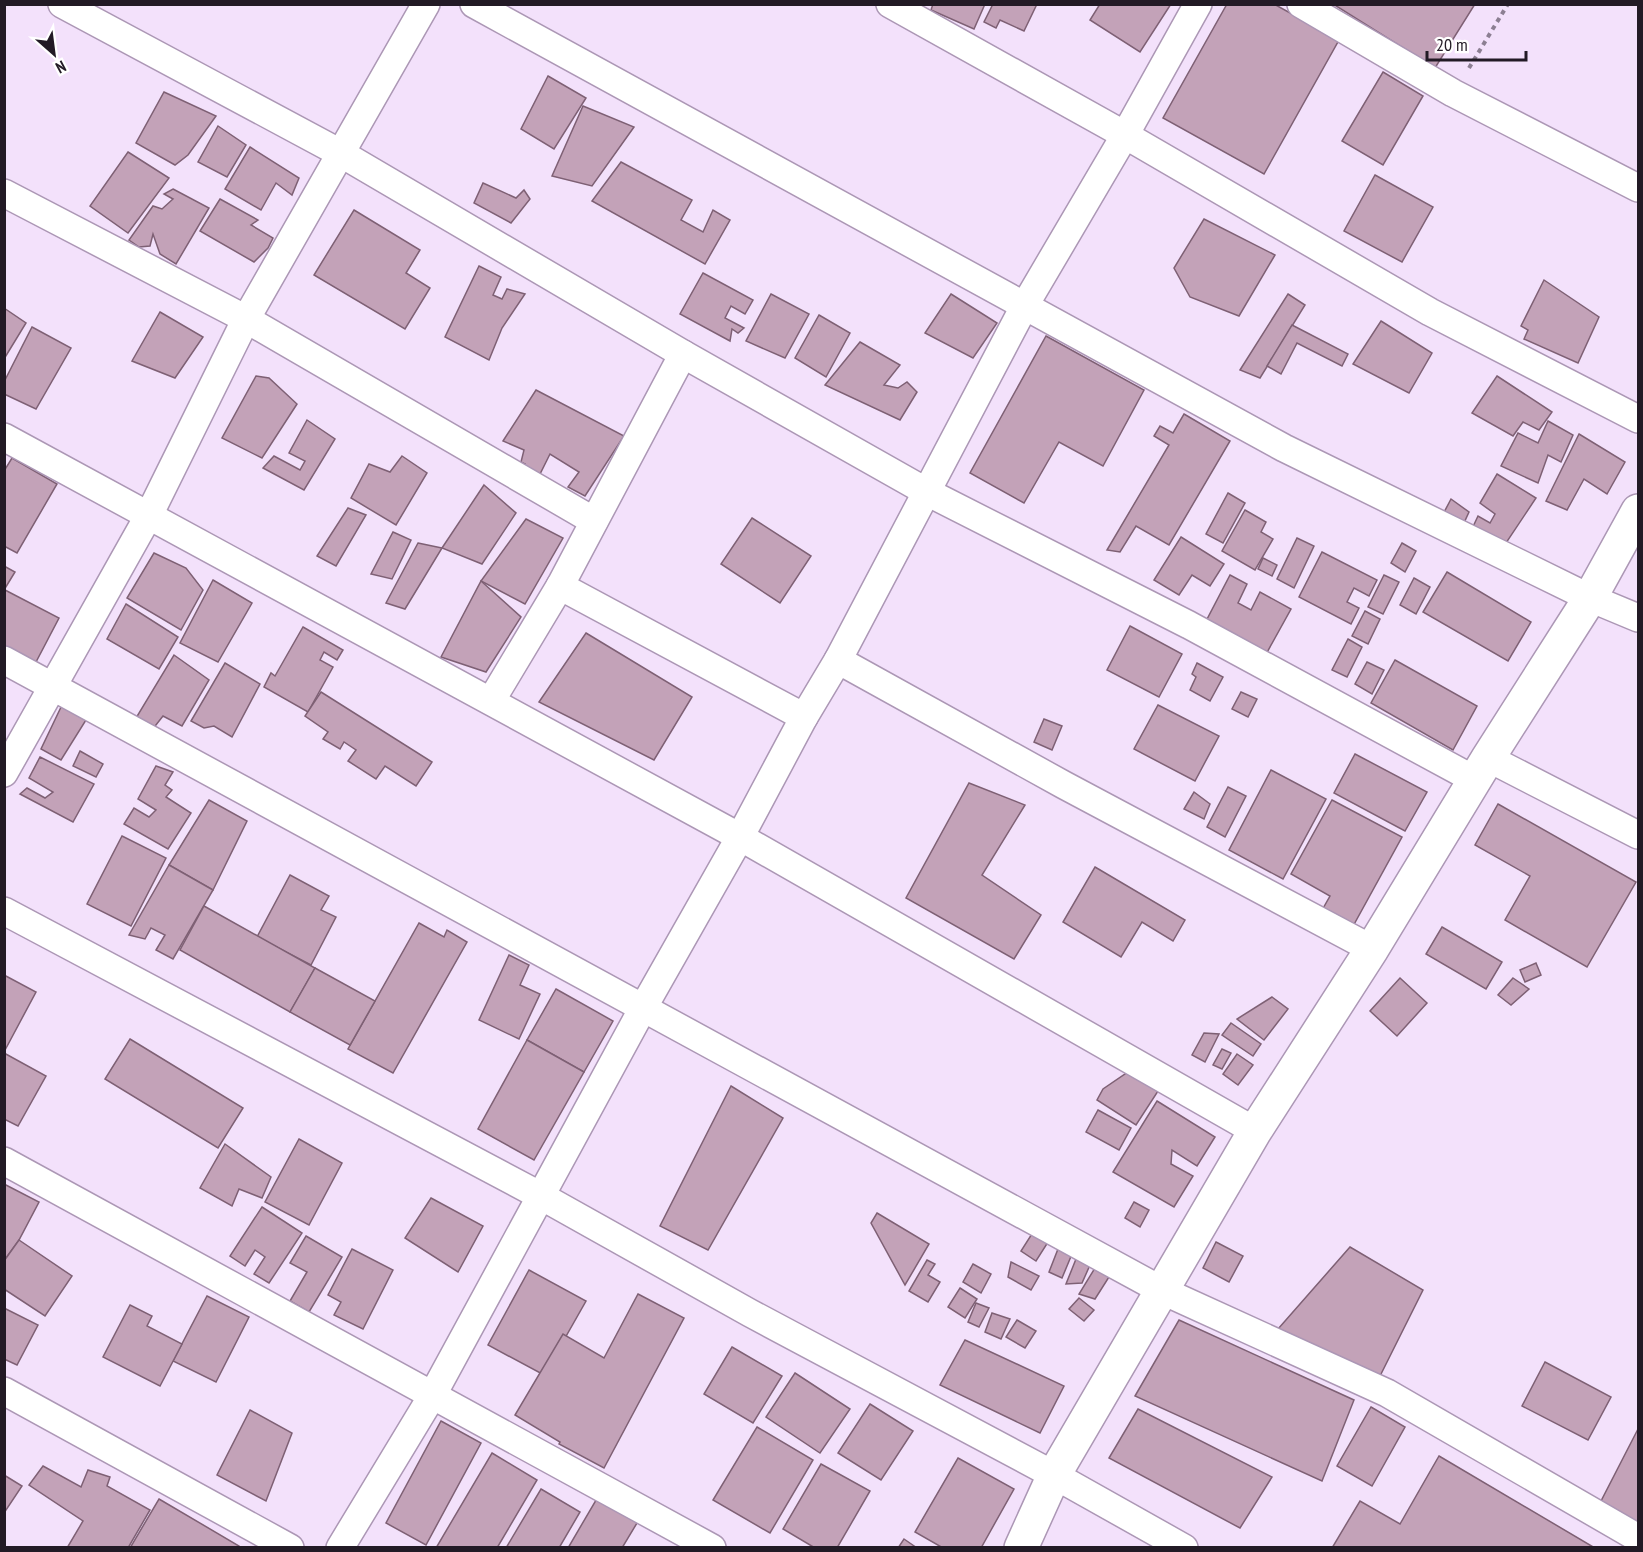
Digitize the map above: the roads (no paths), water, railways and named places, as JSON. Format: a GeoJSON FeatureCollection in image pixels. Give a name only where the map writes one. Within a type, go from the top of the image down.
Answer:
{"type":"FeatureCollection","features":[{"type":"Feature","properties":{"kind":"street"},"geometry":{"type":"LineString","coordinates":[[62,4],[342,154],[682,354],[927,492],[1481,769],[1638,836]]}},
{"type":"Feature","properties":{"kind":"street"},"geometry":{"type":"LineString","coordinates":[[4,773],[149,515],[246,319],[426,4]]}},
{"type":"Feature","properties":{"kind":"street"},"geometry":{"type":"LineString","coordinates":[[474,4],[1284,448],[1590,598],[1638,618]]}},
{"type":"Feature","properties":{"kind":"street"},"geometry":{"type":"LineString","coordinates":[[890,4],[1125,135],[1430,312],[1638,419]]}},
{"type":"Feature","properties":{"kind":"street"},"geometry":{"type":"LineString","coordinates":[[340,1548],[432,1396],[643,1008],[838,660],[1025,305],[1125,135],[1198,4]]}},
{"type":"Feature","properties":{"kind":"street"},"geometry":{"type":"LineString","coordinates":[[1301,4],[1453,93],[1638,188]]}},
{"type":"Feature","properties":{"kind":"street"},"geometry":{"type":"LineString","coordinates":[[4,193],[246,319],[594,521]]}},
{"type":"Feature","properties":{"kind":"street"},"geometry":{"type":"LineString","coordinates":[[491,701],[560,586],[682,354]]}},
{"type":"Feature","properties":{"kind":"street"},"geometry":{"type":"LineString","coordinates":[[4,436],[740,837],[1255,1131]]}},
{"type":"Feature","properties":{"kind":"street"},"geometry":{"type":"LineString","coordinates":[[1021,1548],[1054,1475],[1255,1131],[1372,949],[1481,769],[1590,598],[1638,511]]}},
{"type":"Feature","properties":{"kind":"street"},"geometry":{"type":"LineString","coordinates":[[560,586],[804,717]]}},
{"type":"Feature","properties":{"kind":"street"},"geometry":{"type":"LineString","coordinates":[[4,660],[1163,1291],[1387,1393],[1638,1538]]}},
{"type":"Feature","properties":{"kind":"street"},"geometry":{"type":"LineString","coordinates":[[838,660],[1074,791],[1372,949]]}},
{"type":"Feature","properties":{"kind":"street"},"geometry":{"type":"LineString","coordinates":[[4,911],[541,1196],[750,1313],[1054,1475],[1184,1548]]}},
{"type":"Feature","properties":{"kind":"street"},"geometry":{"type":"LineString","coordinates":[[4,1161],[712,1548]]}},
{"type":"Feature","properties":{"kind":"street"},"geometry":{"type":"LineString","coordinates":[[4,1391],[290,1548]]}}]}
